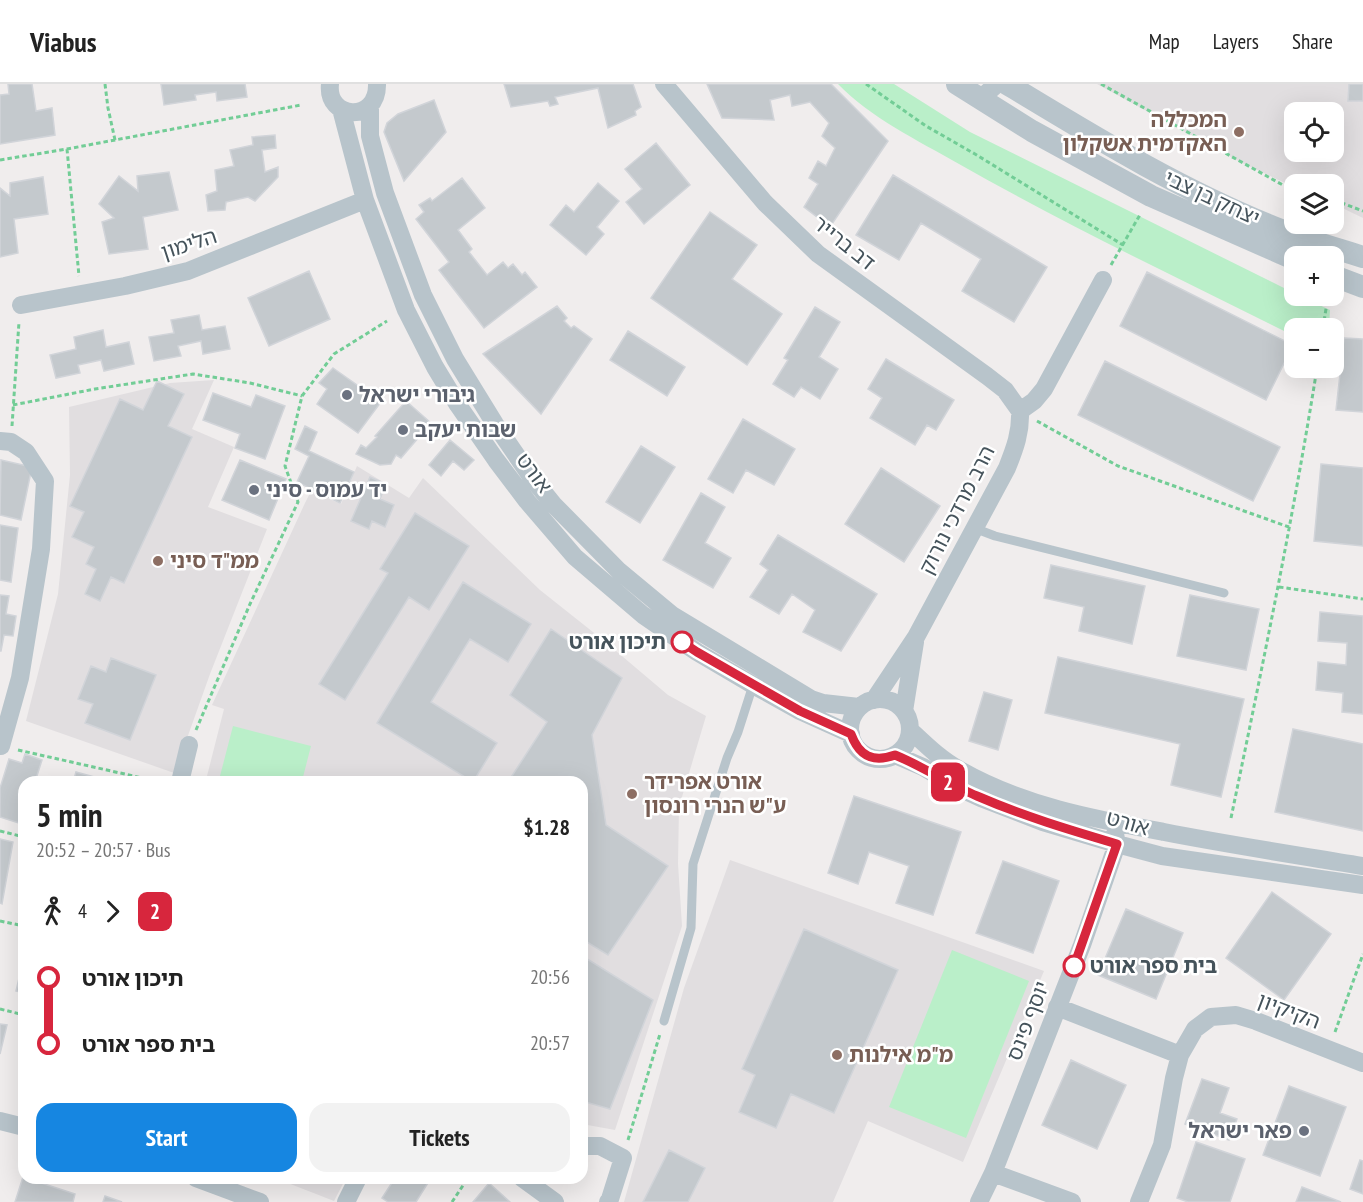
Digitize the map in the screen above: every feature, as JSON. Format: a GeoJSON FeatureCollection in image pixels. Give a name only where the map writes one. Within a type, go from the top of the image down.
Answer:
{"type":"FeatureCollection","features":[{"type":"Feature","properties":{"kind":"street","name":"אורט"},"geometry":{"type":"LineString","coordinates":[[330,84],[330,95],[341,109],[365,200],[406,310],[435,367],[470,423],[527,501],[575,557],[643,615],[697,652],[753,685],[800,711],[851,734]]}},
{"type":"Feature","properties":{"kind":"street","name":"אורט"},"geometry":{"type":"LineString","coordinates":[[378,84],[375,100],[370,106],[370,136],[386,194],[423,295],[454,358],[532,478],[553,504],[619,571],[672,615],[811,699],[823,703],[867,704]]}},
{"type":"Feature","properties":{"kind":"street","name":"דב ברייר"},"geometry":{"type":"LineString","coordinates":[[664,84],[765,203],[818,254],[996,383],[1005,390],[1020,411]]}},
{"type":"Feature","properties":{"kind":"street","name":"יצחק בן צבי"},"geometry":{"type":"LineString","coordinates":[[957,84],[982,91],[1072,154],[1151,196],[1284,255]]}},
{"type":"Feature","properties":{"kind":"street"},"geometry":{"type":"LineString","coordinates":[[982,91],[997,84]]}},
{"type":"Feature","properties":{"kind":"street","name":"יצחק בן צבי"},"geometry":{"type":"LineString","coordinates":[[1008,84],[1160,174],[1281,230],[1363,257]]}},
{"type":"Feature","properties":{"kind":"street"},"geometry":{"type":"LineString","coordinates":[[1037,84],[1056,114]]}},
{"type":"Feature","properties":{"kind":"street"},"geometry":{"type":"LineString","coordinates":[[341,109],[358,112],[370,106]]}},
{"type":"Feature","properties":{"kind":"street","name":"הלימון"},"geometry":{"type":"LineString","coordinates":[[21,304],[125,286],[188,271],[365,200]]}},
{"type":"Feature","properties":{"kind":"street"},"geometry":{"type":"LineString","coordinates":[[1020,411],[1034,401],[1044,389],[1103,280]]}},
{"type":"Feature","properties":{"kind":"street"},"geometry":{"type":"LineString","coordinates":[[1344,280],[1363,287]]}},
{"type":"Feature","properties":{"kind":"street","name":"הרב מרדכי נורוק"},"geometry":{"type":"LineString","coordinates":[[867,704],[916,637],[1007,468],[1015,447],[1020,425],[1020,411]]}},
{"type":"Feature","properties":{"kind":"street"},"geometry":{"type":"LineString","coordinates":[[1,746],[20,678],[41,549],[45,481],[26,452],[5,441]]}},
{"type":"Feature","properties":{"kind":"street","name":"הרב מרדכי נורוק"},"geometry":{"type":"LineString","coordinates":[[904,711],[916,637]]}},
{"type":"Feature","properties":{"kind":"street"},"geometry":{"type":"LineString","coordinates":[[882,699],[891,701],[904,711],[909,720],[908,740],[895,755],[877,759],[868,756],[854,743],[851,734],[852,720],[867,704],[882,699]]}},
{"type":"Feature","properties":{"kind":"street","name":"אורט"},"geometry":{"type":"LineString","coordinates":[[910,730],[958,769],[987,784],[1042,806],[1108,822],[1363,866]]}},
{"type":"Feature","properties":{"kind":"street"},"geometry":{"type":"LineString","coordinates":[[181,776],[189,745]]}},
{"type":"Feature","properties":{"kind":"street","name":"אורט"},"geometry":{"type":"LineString","coordinates":[[895,755],[981,798],[1043,822],[1117,844],[1162,856],[1363,885]]}},
{"type":"Feature","properties":{"kind":"street"},"geometry":{"type":"LineString","coordinates":[[1108,822],[1117,844]]}},
{"type":"Feature","properties":{"kind":"street","name":"יוסף פינס"},"geometry":{"type":"LineString","coordinates":[[979,1202],[993,1173],[1082,945],[1117,844]]}},
{"type":"Feature","properties":{"kind":"street"},"geometry":{"type":"LineString","coordinates":[[1057,1007],[1180,1055]]}},
{"type":"Feature","properties":{"kind":"street","name":"הקיקיון"},"geometry":{"type":"LineString","coordinates":[[1139,1202],[1162,1145],[1180,1055],[1195,1029],[1211,1017],[1236,1015],[1256,1021],[1363,1064]]}},
{"type":"Feature","properties":{"kind":"street"},"geometry":{"type":"LineString","coordinates":[[0,1121],[18,1126]]}},
{"type":"Feature","properties":{"kind":"street"},"geometry":{"type":"LineString","coordinates":[[588,1146],[600,1146],[623,1158],[608,1202]]}},
{"type":"Feature","properties":{"kind":"street"},"geometry":{"type":"LineString","coordinates":[[993,1173],[1072,1202]]}},
{"type":"Feature","properties":{"kind":"street"},"geometry":{"type":"LineString","coordinates":[[212,1184],[260,1202]]}},
{"type":"Feature","properties":{"kind":"street"},"geometry":{"type":"LineString","coordinates":[[346,1202],[355,1184]]}},
{"type":"Feature","properties":{"kind":"street"},"geometry":{"type":"LineString","coordinates":[[530,1184],[555,1202]]}},
{"type":"Feature","properties":{"kind":"lane"},"geometry":{"type":"LineString","coordinates":[[974,528],[995,536],[1224,593]]}},
{"type":"Feature","properties":{"kind":"lane"},"geometry":{"type":"LineString","coordinates":[[664,1021],[691,928],[693,864],[753,685]]}},
{"type":"Feature","properties":{"kind":"path"},"geometry":{"type":"LineString","coordinates":[[105,84],[115,140]]}},
{"type":"Feature","properties":{"kind":"path"},"geometry":{"type":"LineString","coordinates":[[866,84],[926,126],[1123,245]]}},
{"type":"Feature","properties":{"kind":"path"},"geometry":{"type":"LineString","coordinates":[[1101,84],[1284,186]]}},
{"type":"Feature","properties":{"kind":"path"},"geometry":{"type":"LineString","coordinates":[[0,160],[301,105]]}},
{"type":"Feature","properties":{"kind":"path"},"geometry":{"type":"LineString","coordinates":[[67,149],[80,293]]}},
{"type":"Feature","properties":{"kind":"path"},"geometry":{"type":"LineString","coordinates":[[1344,204],[1363,211]]}},
{"type":"Feature","properties":{"kind":"path"},"geometry":{"type":"LineString","coordinates":[[1103,280],[1145,205]]}},
{"type":"Feature","properties":{"kind":"path"},"geometry":{"type":"LineString","coordinates":[[5,441],[13,405],[21,304]]}},
{"type":"Feature","properties":{"kind":"path"},"geometry":{"type":"LineString","coordinates":[[189,745],[250,604],[298,502],[285,466],[302,396],[334,354],[387,321]]}},
{"type":"Feature","properties":{"kind":"path"},"geometry":{"type":"LineString","coordinates":[[13,405],[95,389],[193,374],[250,383],[302,396]]}},
{"type":"Feature","properties":{"kind":"path"},"geometry":{"type":"LineString","coordinates":[[1231,818],[1278,587],[1315,378]]}},
{"type":"Feature","properties":{"kind":"path"},"geometry":{"type":"LineString","coordinates":[[1020,411],[1118,466],[1289,527]]}},
{"type":"Feature","properties":{"kind":"path"},"geometry":{"type":"LineString","coordinates":[[1278,587],[1363,599]]}},
{"type":"Feature","properties":{"kind":"path"},"geometry":{"type":"LineString","coordinates":[[1,746],[134,776]]}},
{"type":"Feature","properties":{"kind":"path"},"geometry":{"type":"LineString","coordinates":[[0,831],[18,836]]}},
{"type":"Feature","properties":{"kind":"path"},"geometry":{"type":"LineString","coordinates":[[0,921],[18,925]]}},
{"type":"Feature","properties":{"kind":"path"},"geometry":{"type":"LineString","coordinates":[[1328,1050],[1363,954]]}},
{"type":"Feature","properties":{"kind":"path"},"geometry":{"type":"LineString","coordinates":[[0,1010],[18,1014]]}},
{"type":"Feature","properties":{"kind":"path"},"geometry":{"type":"LineString","coordinates":[[623,1158],[664,1021]]}},
{"type":"Feature","properties":{"kind":"path"},"geometry":{"type":"LineString","coordinates":[[452,1202],[464,1184]]}},
{"type":"Feature","properties":{"kind":"shaded area","name":"המכללה האקדמית אשקלון"},"geometry":{"type":"Polygon","coordinates":[[[1097,84],[1363,84],[1363,218],[1344,209],[1344,174],[1284,174],[1284,182],[1242,163],[1097,84]]]}},
{"type":"Feature","properties":{"kind":"shaded area","name":"ממ\"ד סיני"},"geometry":{"type":"Polygon","coordinates":[[[214,380],[192,429],[234,447],[208,507],[267,529],[210,674],[185,744],[177,774],[26,721],[58,594],[70,475],[69,407],[170,383],[214,380]]]}},
{"type":"Feature","properties":{"kind":"shaded area","name":"אורט אפרידר ע\"ש הנרי רונסון"},"geometry":{"type":"Polygon","coordinates":[[[357,466],[409,498],[423,478],[540,590],[668,695],[706,716],[679,807],[678,864],[682,926],[615,1130],[588,1125],[588,776],[207,776],[224,709],[212,705],[305,503],[311,491],[341,504],[357,466]]]}},
{"type":"Feature","properties":{"kind":"shaded area","name":"מ\"מ אילנות"},"geometry":{"type":"Polygon","coordinates":[[[730,860],[1044,971],[963,1162],[868,1121],[833,1202],[624,1202],[684,988],[730,860]]]}},
{"type":"Feature","properties":{"kind":"shaded area"},"geometry":{"type":"Polygon","coordinates":[[[290,1184],[343,1184],[334,1201],[290,1184]]]}},
{"type":"Feature","properties":{"kind":"green space"},"geometry":{"type":"Polygon","coordinates":[[[838,84],[894,84],[970,132],[1284,288],[1284,306],[1321,306],[1330,310],[1330,318],[1284,318],[1284,331],[1000,187],[911,137],[880,118],[838,84]]]}},
{"type":"Feature","properties":{"kind":"green space"},"geometry":{"type":"Polygon","coordinates":[[[233,726],[311,746],[303,776],[220,776],[233,726]]]}},
{"type":"Feature","properties":{"kind":"green space"},"geometry":{"type":"Polygon","coordinates":[[[952,950],[1029,981],[966,1138],[889,1107],[952,950]]]}},
{"type":"Feature","properties":{"kind":"building"},"geometry":{"type":"Polygon","coordinates":[[[8,84],[32,84],[36,111],[52,108],[55,135],[0,144],[0,95],[9,94],[8,84]]]}},
{"type":"Feature","properties":{"kind":"building"},"geometry":{"type":"Polygon","coordinates":[[[161,84],[245,84],[247,97],[217,101],[216,92],[195,95],[196,100],[164,105],[161,84]]]}},
{"type":"Feature","properties":{"kind":"building"},"geometry":{"type":"Polygon","coordinates":[[[504,84],[633,84],[641,107],[635,111],[636,115],[608,128],[598,88],[555,97],[558,104],[550,106],[548,101],[511,107],[504,84]]]}},
{"type":"Feature","properties":{"kind":"building"},"geometry":{"type":"Polygon","coordinates":[[[707,84],[831,84],[888,141],[830,227],[804,207],[818,184],[809,178],[811,174],[818,161],[826,166],[835,148],[822,136],[829,123],[810,102],[792,106],[790,95],[770,100],[774,120],[722,118],[707,84]]]}},
{"type":"Feature","properties":{"kind":"building"},"geometry":{"type":"Polygon","coordinates":[[[1349,84],[1363,84],[1363,101],[1348,101],[1349,84]]]}},
{"type":"Feature","properties":{"kind":"building"},"geometry":{"type":"Polygon","coordinates":[[[434,100],[446,132],[404,181],[384,132],[387,123],[398,114],[434,100]]]}},
{"type":"Feature","properties":{"kind":"building"},"geometry":{"type":"Polygon","coordinates":[[[275,135],[276,148],[262,150],[265,172],[278,167],[278,177],[255,201],[248,197],[226,202],[225,210],[208,211],[206,195],[217,191],[215,170],[234,166],[230,150],[253,145],[252,137],[275,135]]]}},
{"type":"Feature","properties":{"kind":"building"},"geometry":{"type":"Polygon","coordinates":[[[656,143],[690,185],[644,224],[626,202],[642,189],[625,169],[656,143]]]}},
{"type":"Feature","properties":{"kind":"building"},"geometry":{"type":"Polygon","coordinates":[[[169,172],[178,210],[143,217],[148,249],[109,254],[102,222],[114,218],[99,204],[119,176],[138,191],[137,176],[169,172]]]}},
{"type":"Feature","properties":{"kind":"building"},"geometry":{"type":"Polygon","coordinates":[[[893,175],[1047,267],[1014,322],[962,291],[981,259],[921,223],[899,260],[856,235],[893,175]]]}},
{"type":"Feature","properties":{"kind":"building"},"geometry":{"type":"Polygon","coordinates":[[[43,177],[48,214],[14,219],[18,253],[0,257],[0,188],[10,196],[10,183],[43,177]]]}},
{"type":"Feature","properties":{"kind":"building"},"geometry":{"type":"Polygon","coordinates":[[[462,178],[485,208],[458,230],[472,249],[469,252],[487,275],[503,262],[508,268],[513,264],[522,275],[525,272],[537,287],[484,328],[439,270],[449,262],[416,219],[424,212],[419,205],[430,198],[432,201],[462,178]]]}},
{"type":"Feature","properties":{"kind":"building"},"geometry":{"type":"Polygon","coordinates":[[[598,183],[619,201],[597,227],[604,234],[586,255],[550,225],[566,205],[574,212],[598,183]]]}},
{"type":"Feature","properties":{"kind":"building"},"geometry":{"type":"Polygon","coordinates":[[[710,212],[757,245],[732,279],[782,314],[747,365],[651,298],[710,212]]]}},
{"type":"Feature","properties":{"kind":"building"},"geometry":{"type":"Polygon","coordinates":[[[309,271],[330,319],[269,346],[248,298],[309,271]]]}},
{"type":"Feature","properties":{"kind":"building"},"geometry":{"type":"Polygon","coordinates":[[[1147,272],[1284,340],[1284,363],[1266,400],[1120,326],[1147,272]]]}},
{"type":"Feature","properties":{"kind":"building"},"geometry":{"type":"Polygon","coordinates":[[[557,306],[567,318],[564,321],[571,328],[574,326],[592,339],[541,414],[483,354],[557,306]]]}},
{"type":"Feature","properties":{"kind":"building"},"geometry":{"type":"Polygon","coordinates":[[[815,307],[840,322],[819,357],[838,369],[820,399],[801,387],[794,397],[773,384],[788,360],[784,358],[815,307]]]}},
{"type":"Feature","properties":{"kind":"building"},"geometry":{"type":"Polygon","coordinates":[[[199,315],[202,330],[225,326],[230,349],[203,354],[201,341],[178,346],[181,356],[154,361],[149,337],[174,333],[171,320],[199,315]]]}},
{"type":"Feature","properties":{"kind":"building"},"geometry":{"type":"Polygon","coordinates":[[[103,330],[106,347],[129,342],[134,364],[104,371],[101,360],[78,365],[80,373],[56,378],[50,355],[76,349],[74,337],[103,330]]]}},
{"type":"Feature","properties":{"kind":"building"},"geometry":{"type":"Polygon","coordinates":[[[628,331],[685,367],[667,396],[610,360],[628,331]]]}},
{"type":"Feature","properties":{"kind":"building"},"geometry":{"type":"Polygon","coordinates":[[[1344,338],[1363,339],[1363,412],[1336,410],[1340,378],[1344,378],[1344,338]]]}},
{"type":"Feature","properties":{"kind":"building"},"geometry":{"type":"Polygon","coordinates":[[[886,359],[954,400],[936,430],[927,425],[915,445],[870,418],[882,398],[868,389],[886,359]]]}},
{"type":"Feature","properties":{"kind":"building"},"geometry":{"type":"Polygon","coordinates":[[[1105,361],[1280,447],[1253,501],[1078,415],[1105,361]]]}},
{"type":"Feature","properties":{"kind":"building","name":"גיבורי ישראל"},"geometry":{"type":"Polygon","coordinates":[[[333,368],[381,402],[358,433],[317,404],[327,389],[319,383],[333,368]]]}},
{"type":"Feature","properties":{"kind":"building"},"geometry":{"type":"Polygon","coordinates":[[[157,381],[184,394],[168,426],[192,437],[124,583],[111,577],[100,601],[85,594],[96,569],[86,564],[94,547],[72,537],[84,512],[70,506],[120,399],[143,410],[157,381]]]}},
{"type":"Feature","properties":{"kind":"building"},"geometry":{"type":"Polygon","coordinates":[[[213,393],[251,407],[256,395],[285,406],[265,459],[235,448],[240,434],[203,420],[213,393]]]}},
{"type":"Feature","properties":{"kind":"building","name":"שבות יעקב"},"geometry":{"type":"Polygon","coordinates":[[[406,401],[431,423],[401,458],[396,455],[391,464],[380,465],[356,454],[361,445],[366,448],[377,437],[375,436],[406,401]]]}},
{"type":"Feature","properties":{"kind":"building"},"geometry":{"type":"Polygon","coordinates":[[[743,419],[795,449],[774,485],[746,470],[733,493],[708,479],[743,419]]]}},
{"type":"Feature","properties":{"kind":"building"},"geometry":{"type":"Polygon","coordinates":[[[305,426],[317,432],[309,451],[354,472],[340,503],[297,482],[309,456],[295,449],[305,426]]]}},
{"type":"Feature","properties":{"kind":"building"},"geometry":{"type":"Polygon","coordinates":[[[450,440],[474,460],[464,470],[453,461],[441,476],[429,465],[450,440]]]}},
{"type":"Feature","properties":{"kind":"building"},"geometry":{"type":"Polygon","coordinates":[[[641,446],[675,467],[640,523],[606,502],[641,446]]]}},
{"type":"Feature","properties":{"kind":"building"},"geometry":{"type":"Polygon","coordinates":[[[1,460],[32,467],[21,520],[0,515],[1,460]]]}},
{"type":"Feature","properties":{"kind":"building","name":"יד עמוס - סיני"},"geometry":{"type":"Polygon","coordinates":[[[240,460],[286,479],[269,520],[222,500],[240,460]]]}},
{"type":"Feature","properties":{"kind":"building"},"geometry":{"type":"Polygon","coordinates":[[[1321,464],[1363,468],[1363,546],[1314,541],[1321,464]]]}},
{"type":"Feature","properties":{"kind":"building"},"geometry":{"type":"Polygon","coordinates":[[[881,468],[940,506],[904,562],[845,524],[881,468]]]}},
{"type":"Feature","properties":{"kind":"building"},"geometry":{"type":"Polygon","coordinates":[[[370,477],[386,484],[380,499],[394,505],[385,527],[372,521],[369,529],[351,521],[370,477]]]}},
{"type":"Feature","properties":{"kind":"building"},"geometry":{"type":"Polygon","coordinates":[[[701,493],[725,507],[705,543],[731,558],[713,588],[663,560],[701,493]]]}},
{"type":"Feature","properties":{"kind":"building"},"geometry":{"type":"Polygon","coordinates":[[[415,513],[469,546],[429,610],[409,597],[345,700],[319,684],[388,573],[380,569],[415,513]]]}},
{"type":"Feature","properties":{"kind":"building"},"geometry":{"type":"Polygon","coordinates":[[[0,525],[18,528],[11,582],[0,580],[0,525]]]}},
{"type":"Feature","properties":{"kind":"building"},"geometry":{"type":"Polygon","coordinates":[[[778,535],[877,594],[841,651],[803,632],[815,610],[792,594],[779,614],[750,597],[768,570],[760,564],[778,535]]]}},
{"type":"Feature","properties":{"kind":"building"},"geometry":{"type":"Polygon","coordinates":[[[1051,565],[1145,586],[1132,644],[1079,631],[1084,607],[1044,598],[1051,565]]]}},
{"type":"Feature","properties":{"kind":"building"},"geometry":{"type":"Polygon","coordinates":[[[463,582],[531,624],[508,662],[470,639],[431,702],[497,743],[477,776],[463,776],[377,723],[463,582]]]}},
{"type":"Feature","properties":{"kind":"building"},"geometry":{"type":"Polygon","coordinates":[[[0,595],[9,596],[6,614],[16,616],[13,636],[4,635],[1,651],[0,651],[0,595]]]}},
{"type":"Feature","properties":{"kind":"building"},"geometry":{"type":"Polygon","coordinates":[[[1190,595],[1259,609],[1246,670],[1177,656],[1190,595]]]}},
{"type":"Feature","properties":{"kind":"building"},"geometry":{"type":"Polygon","coordinates":[[[1320,612],[1363,616],[1363,714],[1342,712],[1343,693],[1316,690],[1318,662],[1346,665],[1347,643],[1318,641],[1320,612]]]}},
{"type":"Feature","properties":{"kind":"building"},"geometry":{"type":"Polygon","coordinates":[[[551,629],[622,678],[592,735],[606,825],[668,866],[608,955],[588,943],[588,776],[512,776],[547,722],[510,695],[551,629]]]}},
{"type":"Feature","properties":{"kind":"building"},"geometry":{"type":"Polygon","coordinates":[[[1058,657],[1244,699],[1221,797],[1171,785],[1180,744],[1045,713],[1058,657]]]}},
{"type":"Feature","properties":{"kind":"building"},"geometry":{"type":"Polygon","coordinates":[[[111,658],[156,675],[130,740],[85,723],[93,704],[78,699],[91,666],[106,672],[111,658]]]}},
{"type":"Feature","properties":{"kind":"building"},"geometry":{"type":"Polygon","coordinates":[[[984,692],[1012,700],[998,750],[969,741],[984,692]]]}},
{"type":"Feature","properties":{"kind":"building"},"geometry":{"type":"Polygon","coordinates":[[[1293,729],[1363,744],[1363,831],[1275,812],[1293,729]]]}},
{"type":"Feature","properties":{"kind":"building"},"geometry":{"type":"Polygon","coordinates":[[[25,754],[42,760],[37,776],[18,776],[18,823],[0,817],[0,788],[9,759],[22,763],[25,754]]]}},
{"type":"Feature","properties":{"kind":"building"},"geometry":{"type":"Polygon","coordinates":[[[76,772],[91,776],[75,776],[76,772]]]}},
{"type":"Feature","properties":{"kind":"building"},"geometry":{"type":"Polygon","coordinates":[[[854,796],[961,832],[933,915],[896,903],[909,866],[869,852],[858,884],[828,873],[854,796]]]}},
{"type":"Feature","properties":{"kind":"building"},"geometry":{"type":"Polygon","coordinates":[[[0,839],[13,842],[2,904],[0,903],[0,839]]]}},
{"type":"Feature","properties":{"kind":"building"},"geometry":{"type":"Polygon","coordinates":[[[1003,861],[1059,881],[1033,953],[976,933],[1003,861]]]}},
{"type":"Feature","properties":{"kind":"building"},"geometry":{"type":"Polygon","coordinates":[[[1272,892],[1331,934],[1284,1000],[1226,958],[1272,892]]]}},
{"type":"Feature","properties":{"kind":"building"},"geometry":{"type":"Polygon","coordinates":[[[1126,909],[1183,933],[1156,999],[1098,975],[1126,909]]]}},
{"type":"Feature","properties":{"kind":"building"},"geometry":{"type":"Polygon","coordinates":[[[804,929],[898,970],[834,1113],[791,1094],[776,1128],[739,1112],[755,1075],[742,1069],[804,929]]]}},
{"type":"Feature","properties":{"kind":"building"},"geometry":{"type":"Polygon","coordinates":[[[588,959],[653,1000],[610,1109],[588,1103],[588,959]]]}},
{"type":"Feature","properties":{"kind":"building"},"geometry":{"type":"Polygon","coordinates":[[[0,1024],[7,1025],[0,1054],[0,1024]]]}},
{"type":"Feature","properties":{"kind":"building"},"geometry":{"type":"Polygon","coordinates":[[[1071,1060],[1126,1085],[1097,1149],[1042,1125],[1071,1060]]]}},
{"type":"Feature","properties":{"kind":"building"},"geometry":{"type":"Polygon","coordinates":[[[1202,1079],[1229,1088],[1220,1113],[1237,1119],[1229,1140],[1185,1124],[1202,1079]]]}},
{"type":"Feature","properties":{"kind":"building","name":"פאר ישראל"},"geometry":{"type":"Polygon","coordinates":[[[1289,1086],[1346,1107],[1320,1176],[1263,1155],[1289,1086]]]}},
{"type":"Feature","properties":{"kind":"building"},"geometry":{"type":"Polygon","coordinates":[[[1196,1142],[1245,1159],[1230,1202],[1188,1202],[1177,1198],[1196,1142]]]}},
{"type":"Feature","properties":{"kind":"building"},"geometry":{"type":"Polygon","coordinates":[[[669,1150],[705,1168],[688,1202],[643,1202],[669,1150]]]}},
{"type":"Feature","properties":{"kind":"building"},"geometry":{"type":"Polygon","coordinates":[[[1360,1160],[1363,1161],[1363,1194],[1350,1189],[1360,1160]]]}},
{"type":"Feature","properties":{"kind":"building"},"geometry":{"type":"Polygon","coordinates":[[[21,1184],[44,1184],[75,1194],[73,1202],[15,1202],[21,1184]]]}},
{"type":"Feature","properties":{"kind":"building"},"geometry":{"type":"Polygon","coordinates":[[[391,1184],[427,1184],[416,1202],[388,1202],[382,1198],[391,1184]]]}},
{"type":"Feature","properties":{"kind":"building"},"geometry":{"type":"Polygon","coordinates":[[[490,1184],[510,1202],[473,1202],[490,1184]]]}},
{"type":"Feature","properties":{"kind":"building"},"geometry":{"type":"Polygon","coordinates":[[[1302,1187],[1341,1202],[1296,1202],[1302,1187]]]}},
{"type":"Feature","properties":{"kind":"building"},"geometry":{"type":"Polygon","coordinates":[[[105,1196],[122,1202],[103,1202],[105,1196]]]}},
{"type":"Feature","properties":{"kind":"bus line","name":"2"},"geometry":{"type":"LineString","coordinates":[[682,642],[800,711],[851,734],[854,743],[868,756],[877,759],[895,755],[981,798],[1043,822],[1117,844],[1074,966]]}},
{"type":"Feature","properties":{"kind":"place","name":"המכללה האקדמית אשקלון"},"geometry":{"type":"Point","coordinates":[1239,132]}},
{"type":"Feature","properties":{"kind":"place","name":"גיבורי ישראל"},"geometry":{"type":"Point","coordinates":[347,395]}},
{"type":"Feature","properties":{"kind":"place","name":"שבות יעקב"},"geometry":{"type":"Point","coordinates":[403,430]}},
{"type":"Feature","properties":{"kind":"place","name":"יד עמוס - סיני"},"geometry":{"type":"Point","coordinates":[254,490]}},
{"type":"Feature","properties":{"kind":"place","name":"ממ\"ד סיני"},"geometry":{"type":"Point","coordinates":[158,561]}},
{"type":"Feature","properties":{"kind":"place","name":"תיכון אורט"},"geometry":{"type":"Point","coordinates":[682,642]}},
{"type":"Feature","properties":{"kind":"place","name":"אורט אפרידר ע\"ש הנרי רונסון"},"geometry":{"type":"Point","coordinates":[632,794]}},
{"type":"Feature","properties":{"kind":"place","name":"בית ספר אורט"},"geometry":{"type":"Point","coordinates":[1074,966]}},
{"type":"Feature","properties":{"kind":"place","name":"מ\"מ אילנות"},"geometry":{"type":"Point","coordinates":[837,1055]}},
{"type":"Feature","properties":{"kind":"place","name":"פאר ישראל"},"geometry":{"type":"Point","coordinates":[1304,1131]}}]}
